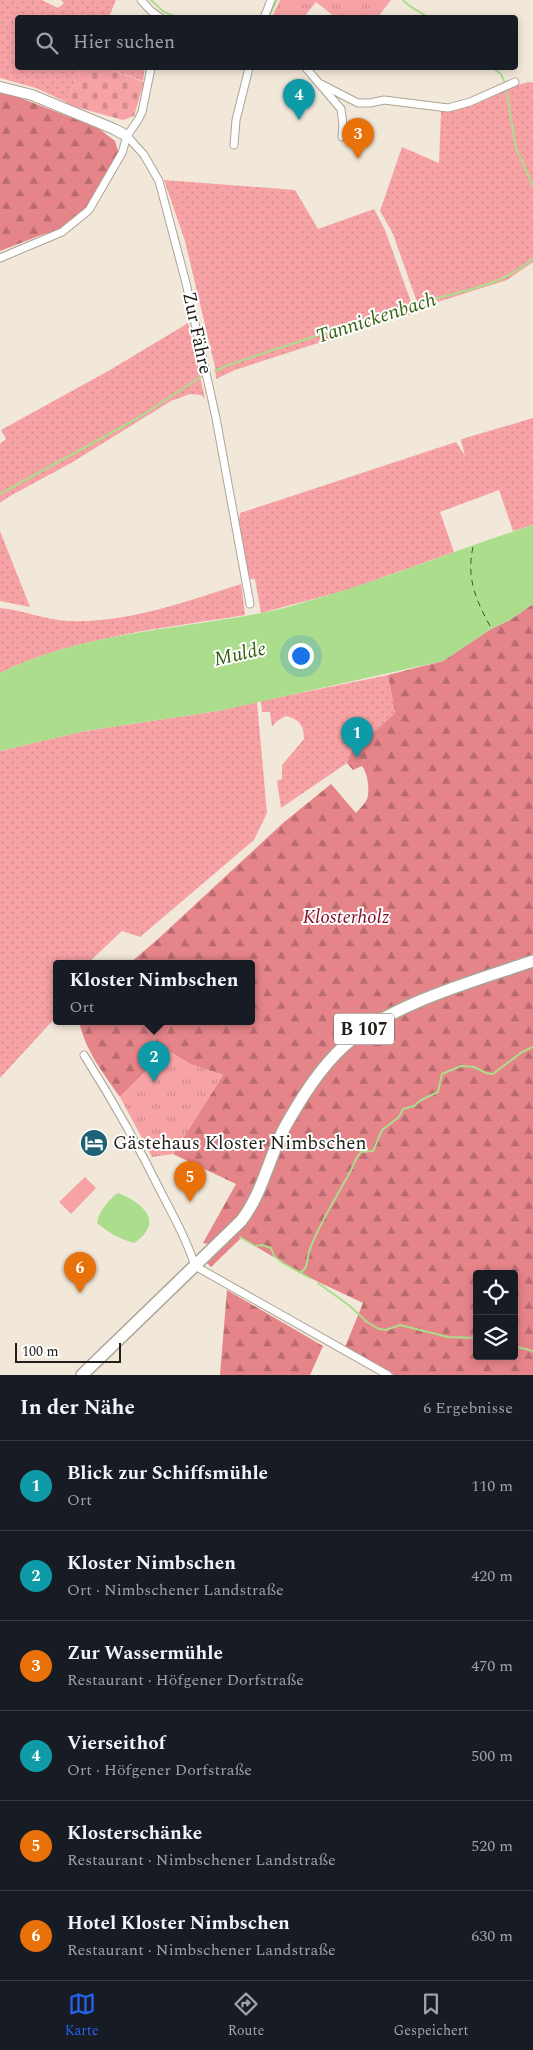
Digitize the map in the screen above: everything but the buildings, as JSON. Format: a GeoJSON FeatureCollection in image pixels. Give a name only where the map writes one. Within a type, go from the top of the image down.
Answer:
{"type":"FeatureCollection","features":[{"type":"Feature","properties":{"kind":"main road","name":"B 107"},"geometry":{"type":"LineString","coordinates":[[82,1375],[241,1221],[251,1206],[285,1127],[308,1090],[335,1054],[371,1025],[400,1010],[533,961]]}},
{"type":"Feature","properties":{"kind":"street"},"geometry":{"type":"LineString","coordinates":[[141,0],[157,15]]}},
{"type":"Feature","properties":{"kind":"street"},"geometry":{"type":"LineString","coordinates":[[265,15],[271,0]]}},
{"type":"Feature","properties":{"kind":"street"},"geometry":{"type":"LineString","coordinates":[[0,258],[62,232],[89,210],[122,153],[127,136],[142,112],[151,70]]}},
{"type":"Feature","properties":{"kind":"street"},"geometry":{"type":"LineString","coordinates":[[234,145],[236,120],[248,70]]}},
{"type":"Feature","properties":{"kind":"street"},"geometry":{"type":"LineString","coordinates":[[308,70],[341,109],[342,137]]}},
{"type":"Feature","properties":{"kind":"street"},"geometry":{"type":"LineString","coordinates":[[321,84],[352,101],[370,104],[384,100],[448,108],[470,102],[515,82]]}},
{"type":"Feature","properties":{"kind":"street","name":"Zur Fähre"},"geometry":{"type":"LineString","coordinates":[[0,87],[32,95],[127,136],[144,155],[158,181],[186,283],[216,418],[250,604]]}},
{"type":"Feature","properties":{"kind":"street"},"geometry":{"type":"LineString","coordinates":[[341,109],[352,101]]}},
{"type":"Feature","properties":{"kind":"street"},"geometry":{"type":"LineString","coordinates":[[84,1055],[138,1146],[181,1232],[195,1266],[388,1375]]}},
{"type":"Feature","properties":{"kind":"green space"},"geometry":{"type":"Polygon","coordinates":[[[0,0],[42,0],[58,8],[64,3],[61,0],[116,0],[110,15],[15,15],[15,70],[80,70],[66,102],[36,88],[0,78],[0,0]]]}},
{"type":"Feature","properties":{"kind":"green space"},"geometry":{"type":"Polygon","coordinates":[[[280,0],[391,0],[380,15],[332,15],[316,2],[306,15],[273,15],[280,0]]]}},
{"type":"Feature","properties":{"kind":"green space"},"geometry":{"type":"Polygon","coordinates":[[[80,70],[111,70],[144,82],[134,116],[123,120],[65,104],[80,70]]]}},
{"type":"Feature","properties":{"kind":"green space"},"geometry":{"type":"Polygon","coordinates":[[[112,70],[145,70],[143,81],[112,70]]]}},
{"type":"Feature","properties":{"kind":"green space"},"geometry":{"type":"Polygon","coordinates":[[[529,82],[533,83],[533,262],[507,280],[419,308],[393,234],[380,211],[402,147],[439,163],[441,111],[479,103],[513,86],[529,82]]]}},
{"type":"Feature","properties":{"kind":"green space"},"geometry":{"type":"Polygon","coordinates":[[[0,90],[98,128],[115,141],[119,154],[87,210],[61,230],[44,234],[0,251],[0,90]]]}},
{"type":"Feature","properties":{"kind":"green space"},"geometry":{"type":"Polygon","coordinates":[[[164,180],[295,190],[318,229],[374,209],[385,230],[415,313],[235,370],[216,379],[215,367],[185,241],[164,180]]]}},
{"type":"Feature","properties":{"kind":"green space"},"geometry":{"type":"Polygon","coordinates":[[[188,323],[205,399],[201,395],[190,394],[171,401],[71,463],[0,503],[0,444],[6,439],[1,430],[110,370],[188,323]]]}},
{"type":"Feature","properties":{"kind":"green space"},"geometry":{"type":"Polygon","coordinates":[[[533,418],[533,525],[513,531],[499,490],[440,512],[454,552],[347,590],[261,613],[255,579],[245,579],[237,536],[240,513],[456,442],[465,456],[462,439],[533,418]]]}},
{"type":"Feature","properties":{"kind":"green space"},"geometry":{"type":"Polygon","coordinates":[[[0,531],[30,607],[0,601],[0,531]]]}},
{"type":"Feature","properties":{"kind":"green space"},"geometry":{"type":"Polygon","coordinates":[[[241,584],[245,615],[88,642],[28,661],[0,673],[0,608],[68,621],[112,619],[156,610],[241,584]]]}},
{"type":"Feature","properties":{"kind":"green space","name":"Klosterholz"},"geometry":{"type":"Polygon","coordinates":[[[533,604],[533,957],[445,989],[332,1052],[248,1205],[222,1236],[208,1244],[203,1243],[236,1184],[173,1154],[223,1075],[190,1064],[167,1050],[120,1097],[90,1051],[80,1025],[255,1025],[255,960],[134,960],[283,823],[331,784],[356,813],[367,799],[368,782],[362,766],[353,770],[347,763],[350,754],[395,713],[388,675],[443,661],[491,629],[510,620],[533,604]]]}},
{"type":"Feature","properties":{"kind":"green space"},"geometry":{"type":"Polygon","coordinates":[[[388,675],[395,713],[350,754],[347,763],[281,808],[277,781],[282,779],[282,765],[304,739],[303,730],[300,723],[286,716],[277,721],[272,727],[270,712],[262,712],[261,701],[388,675]]]}},
{"type":"Feature","properties":{"kind":"green space"},"geometry":{"type":"Polygon","coordinates":[[[257,702],[267,813],[254,840],[140,937],[122,931],[91,960],[53,960],[53,1020],[0,1078],[0,751],[85,731],[218,711],[257,702]]]}},
{"type":"Feature","properties":{"kind":"green space"},"geometry":{"type":"Polygon","coordinates":[[[533,964],[533,1375],[394,1375],[345,1347],[363,1303],[306,1276],[241,1238],[211,1267],[207,1263],[236,1233],[289,1129],[311,1092],[329,1067],[364,1034],[426,1003],[533,964]]]}},
{"type":"Feature","properties":{"kind":"green space"},"geometry":{"type":"Polygon","coordinates":[[[167,1050],[190,1064],[223,1075],[173,1154],[152,1157],[120,1097],[167,1050]]]}},
{"type":"Feature","properties":{"kind":"green space"},"geometry":{"type":"Polygon","coordinates":[[[85,1177],[96,1188],[71,1214],[59,1202],[85,1177]]]}},
{"type":"Feature","properties":{"kind":"green space"},"geometry":{"type":"Polygon","coordinates":[[[227,1290],[323,1346],[310,1375],[220,1375],[227,1290]]]}},
{"type":"Feature","properties":{"kind":"water","name":"Mulde"},"geometry":{"type":"Polygon","coordinates":[[[533,525],[533,604],[443,661],[218,711],[85,731],[0,751],[0,673],[32,659],[65,648],[133,633],[283,608],[373,581],[533,525]]]}},
{"type":"Feature","properties":{"kind":"water"},"geometry":{"type":"Polygon","coordinates":[[[118,1193],[135,1202],[147,1214],[148,1228],[134,1243],[114,1235],[97,1223],[99,1215],[105,1206],[118,1193]]]}},
{"type":"Feature","properties":{"kind":"waterway","name":"Tannickenbach"},"geometry":{"type":"LineString","coordinates":[[151,0],[164,12],[172,15]]}},
{"type":"Feature","properties":{"kind":"waterway","name":"Tannickenbach"},"geometry":{"type":"LineString","coordinates":[[270,15],[277,0]]}},
{"type":"Feature","properties":{"kind":"waterway","name":"Tannickenbach"},"geometry":{"type":"LineString","coordinates":[[403,0],[424,15]]}},
{"type":"Feature","properties":{"kind":"waterway","name":"Tannickenbach"},"geometry":{"type":"LineString","coordinates":[[496,70],[501,74],[505,83]]}},
{"type":"Feature","properties":{"kind":"waterway","name":"Tannickenbach"},"geometry":{"type":"LineString","coordinates":[[506,88],[516,148],[533,186]]}},
{"type":"Feature","properties":{"kind":"waterway","name":"Tannickenbach"},"geometry":{"type":"LineString","coordinates":[[215,371],[228,365],[413,305],[492,283],[520,268],[533,258]]}},
{"type":"Feature","properties":{"kind":"waterway","name":"Tannickenbach"},"geometry":{"type":"LineString","coordinates":[[0,494],[138,418],[202,376]]}},
{"type":"Feature","properties":{"kind":"waterway"},"geometry":{"type":"LineString","coordinates":[[300,1273],[307,1265],[309,1252],[318,1229],[357,1157],[361,1152],[373,1151],[382,1130],[399,1117],[403,1109],[414,1106],[421,1100],[438,1092],[442,1074],[461,1066],[474,1067],[493,1074],[522,1052],[533,1047]]}},
{"type":"Feature","properties":{"kind":"waterway"},"geometry":{"type":"LineString","coordinates":[[240,1237],[255,1246],[262,1245],[271,1248],[274,1256],[283,1263],[310,1278]]}},
{"type":"Feature","properties":{"kind":"waterway"},"geometry":{"type":"LineString","coordinates":[[318,1283],[350,1306],[367,1322],[379,1329],[386,1330],[400,1325],[448,1337],[473,1338]]}},
{"type":"Feature","properties":{"kind":"waterway"},"geometry":{"type":"LineString","coordinates":[[518,1347],[533,1351]]}},
{"type":"Feature","properties":{"kind":"ferry route"},"geometry":{"type":"LineString","coordinates":[[473,547],[471,558],[472,579],[480,607],[490,626]]}},
{"type":"Feature","properties":{"kind":"place","name":"Vierseithof"},"geometry":{"type":"Point","coordinates":[299,120]}},
{"type":"Feature","properties":{"kind":"place","name":"Zur Wassermühle"},"geometry":{"type":"Point","coordinates":[358,159]}},
{"type":"Feature","properties":{"kind":"place","name":"Blick zur Schiffsmühle"},"geometry":{"type":"Point","coordinates":[357,758]}},
{"type":"Feature","properties":{"kind":"place","name":"Kloster Nimbschen"},"geometry":{"type":"Point","coordinates":[154,1082]}},
{"type":"Feature","properties":{"kind":"place","name":"Gästehaus Kloster Nimbschen"},"geometry":{"type":"Point","coordinates":[94,1143]}},
{"type":"Feature","properties":{"kind":"place","name":"Klosterschänke"},"geometry":{"type":"Point","coordinates":[190,1202]}},
{"type":"Feature","properties":{"kind":"place","name":"Hotel Kloster Nimbschen"},"geometry":{"type":"Point","coordinates":[80,1293]}}]}
